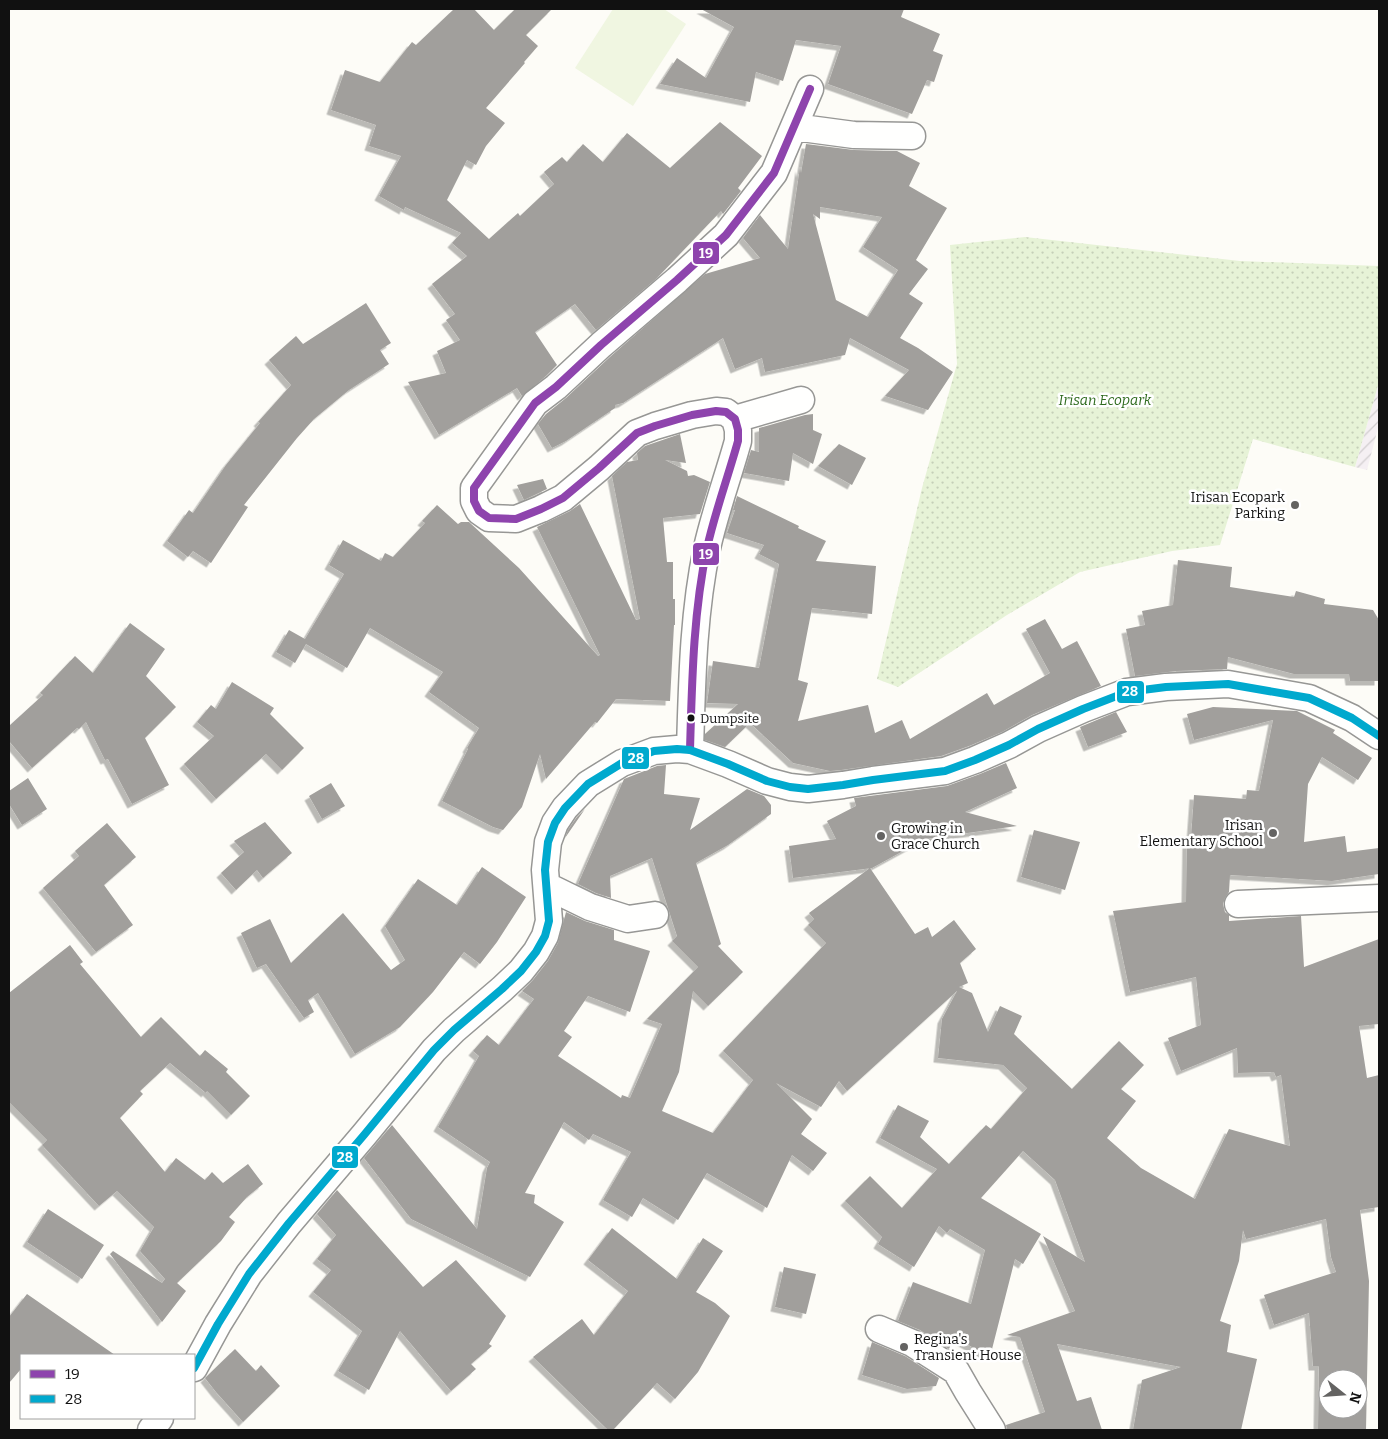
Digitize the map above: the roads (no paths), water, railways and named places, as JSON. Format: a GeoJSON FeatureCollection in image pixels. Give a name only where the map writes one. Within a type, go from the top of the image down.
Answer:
{"type":"FeatureCollection","features":[{"type":"Feature","properties":{"kind":"street"},"geometry":{"type":"LineString","coordinates":[[690,750],[693,666],[700,587],[707,546],[738,441],[735,419],[726,412],[716,411],[692,415],[637,433],[563,498],[516,519],[489,518],[479,511],[474,501],[474,488],[534,403],[556,387],[601,345],[726,236],[774,173],[810,89]]}},
{"type":"Feature","properties":{"kind":"street"},"geometry":{"type":"LineString","coordinates":[[794,128],[854,135],[912,136]]}},
{"type":"Feature","properties":{"kind":"street"},"geometry":{"type":"LineString","coordinates":[[735,419],[801,400]]}},
{"type":"Feature","properties":{"kind":"street"},"geometry":{"type":"LineString","coordinates":[[195,1366],[249,1274],[289,1223],[434,1050],[515,977],[536,952],[546,936],[549,921],[545,870],[548,842],[555,823],[565,808],[588,784],[622,763],[654,751],[690,750],[767,781],[808,789],[843,785],[945,770],[975,760],[1047,725],[1127,692],[1166,687],[1228,684],[1309,698],[1352,718],[1379,736]]}},
{"type":"Feature","properties":{"kind":"street"},"geometry":{"type":"LineString","coordinates":[[546,886],[590,907],[628,919],[655,914]]}},
{"type":"Feature","properties":{"kind":"street"},"geometry":{"type":"LineString","coordinates":[[1238,904],[1379,898]]}},
{"type":"Feature","properties":{"kind":"street"},"geometry":{"type":"LineString","coordinates":[[879,1329],[912,1343],[956,1371],[992,1430]]}},
{"type":"Feature","properties":{"kind":"street"},"geometry":{"type":"LineString","coordinates":[[151,1430],[159,1419]]}},
{"type":"Feature","properties":{"kind":"place","name":"Irisan Ecopark Parking"},"geometry":{"type":"Point","coordinates":[1295,505]}},
{"type":"Feature","properties":{"kind":"place","name":"Dumpsite"},"geometry":{"type":"Point","coordinates":[691,718]}},
{"type":"Feature","properties":{"kind":"place","name":"Irisan Elementary School"},"geometry":{"type":"Point","coordinates":[1273,833]}},
{"type":"Feature","properties":{"kind":"place","name":"Growing in Grace Church"},"geometry":{"type":"Point","coordinates":[881,836]}},
{"type":"Feature","properties":{"kind":"place","name":"Regina's Transient House"},"geometry":{"type":"Point","coordinates":[904,1347]}},
{"type":"Feature","properties":{"kind":"park label","name":"Irisan Ecopark"},"geometry":{"type":"Point","coordinates":[1105,400]}}]}
